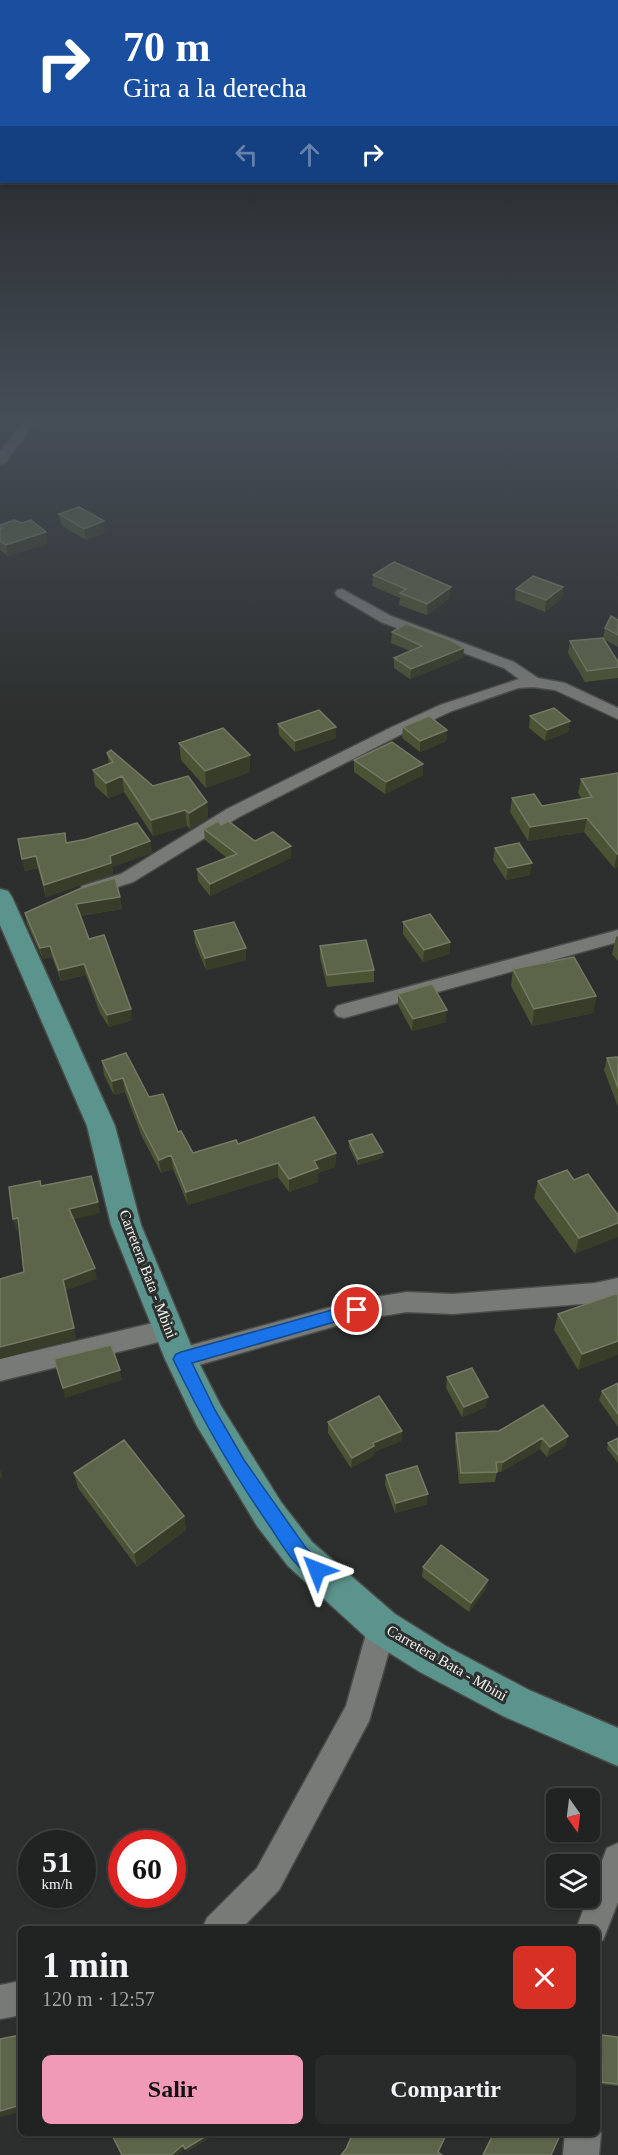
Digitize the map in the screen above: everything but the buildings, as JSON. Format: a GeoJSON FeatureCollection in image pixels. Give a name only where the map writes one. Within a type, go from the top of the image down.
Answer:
{"type":"FeatureCollection","features":[{"type":"Feature","properties":{"kind":"main road","name":"Carretera Bata - Mbini"},"geometry":{"type":"LineString","coordinates":[[13,911],[101,1126],[126,1225],[176,1344],[209,1416],[269,1514],[300,1554],[382,1627],[433,1659],[516,1703],[618,1747]]}},
{"type":"Feature","properties":{"kind":"street"},"geometry":{"type":"LineString","coordinates":[[342,593],[386,619],[509,665],[533,682]]}},
{"type":"Feature","properties":{"kind":"street"},"geometry":{"type":"LineString","coordinates":[[74,894],[127,878],[233,813],[446,708],[516,684],[533,682],[559,686],[618,714]]}},
{"type":"Feature","properties":{"kind":"street"},"geometry":{"type":"LineString","coordinates":[[344,1011],[618,936]]}},
{"type":"Feature","properties":{"kind":"street"},"geometry":{"type":"LineString","coordinates":[[0,1370],[176,1344],[407,1302],[453,1304],[595,1293],[618,1288]]}},
{"type":"Feature","properties":{"kind":"street"},"geometry":{"type":"LineString","coordinates":[[221,1926],[268,1879],[359,1711],[382,1627]]}},
{"type":"Feature","properties":{"kind":"street"},"geometry":{"type":"LineString","coordinates":[[593,1926],[618,1859]]}},
{"type":"Feature","properties":{"kind":"street"},"geometry":{"type":"LineString","coordinates":[[0,2002],[18,1999]]}},
{"type":"Feature","properties":{"kind":"street"},"geometry":{"type":"LineString","coordinates":[[581,2155],[583,2136]]}},
{"type":"Feature","properties":{"kind":"route"},"geometry":{"type":"LineString","coordinates":[[317,1570],[300,1554],[269,1514],[238,1466],[209,1416],[181,1359],[357,1310]]}}]}
